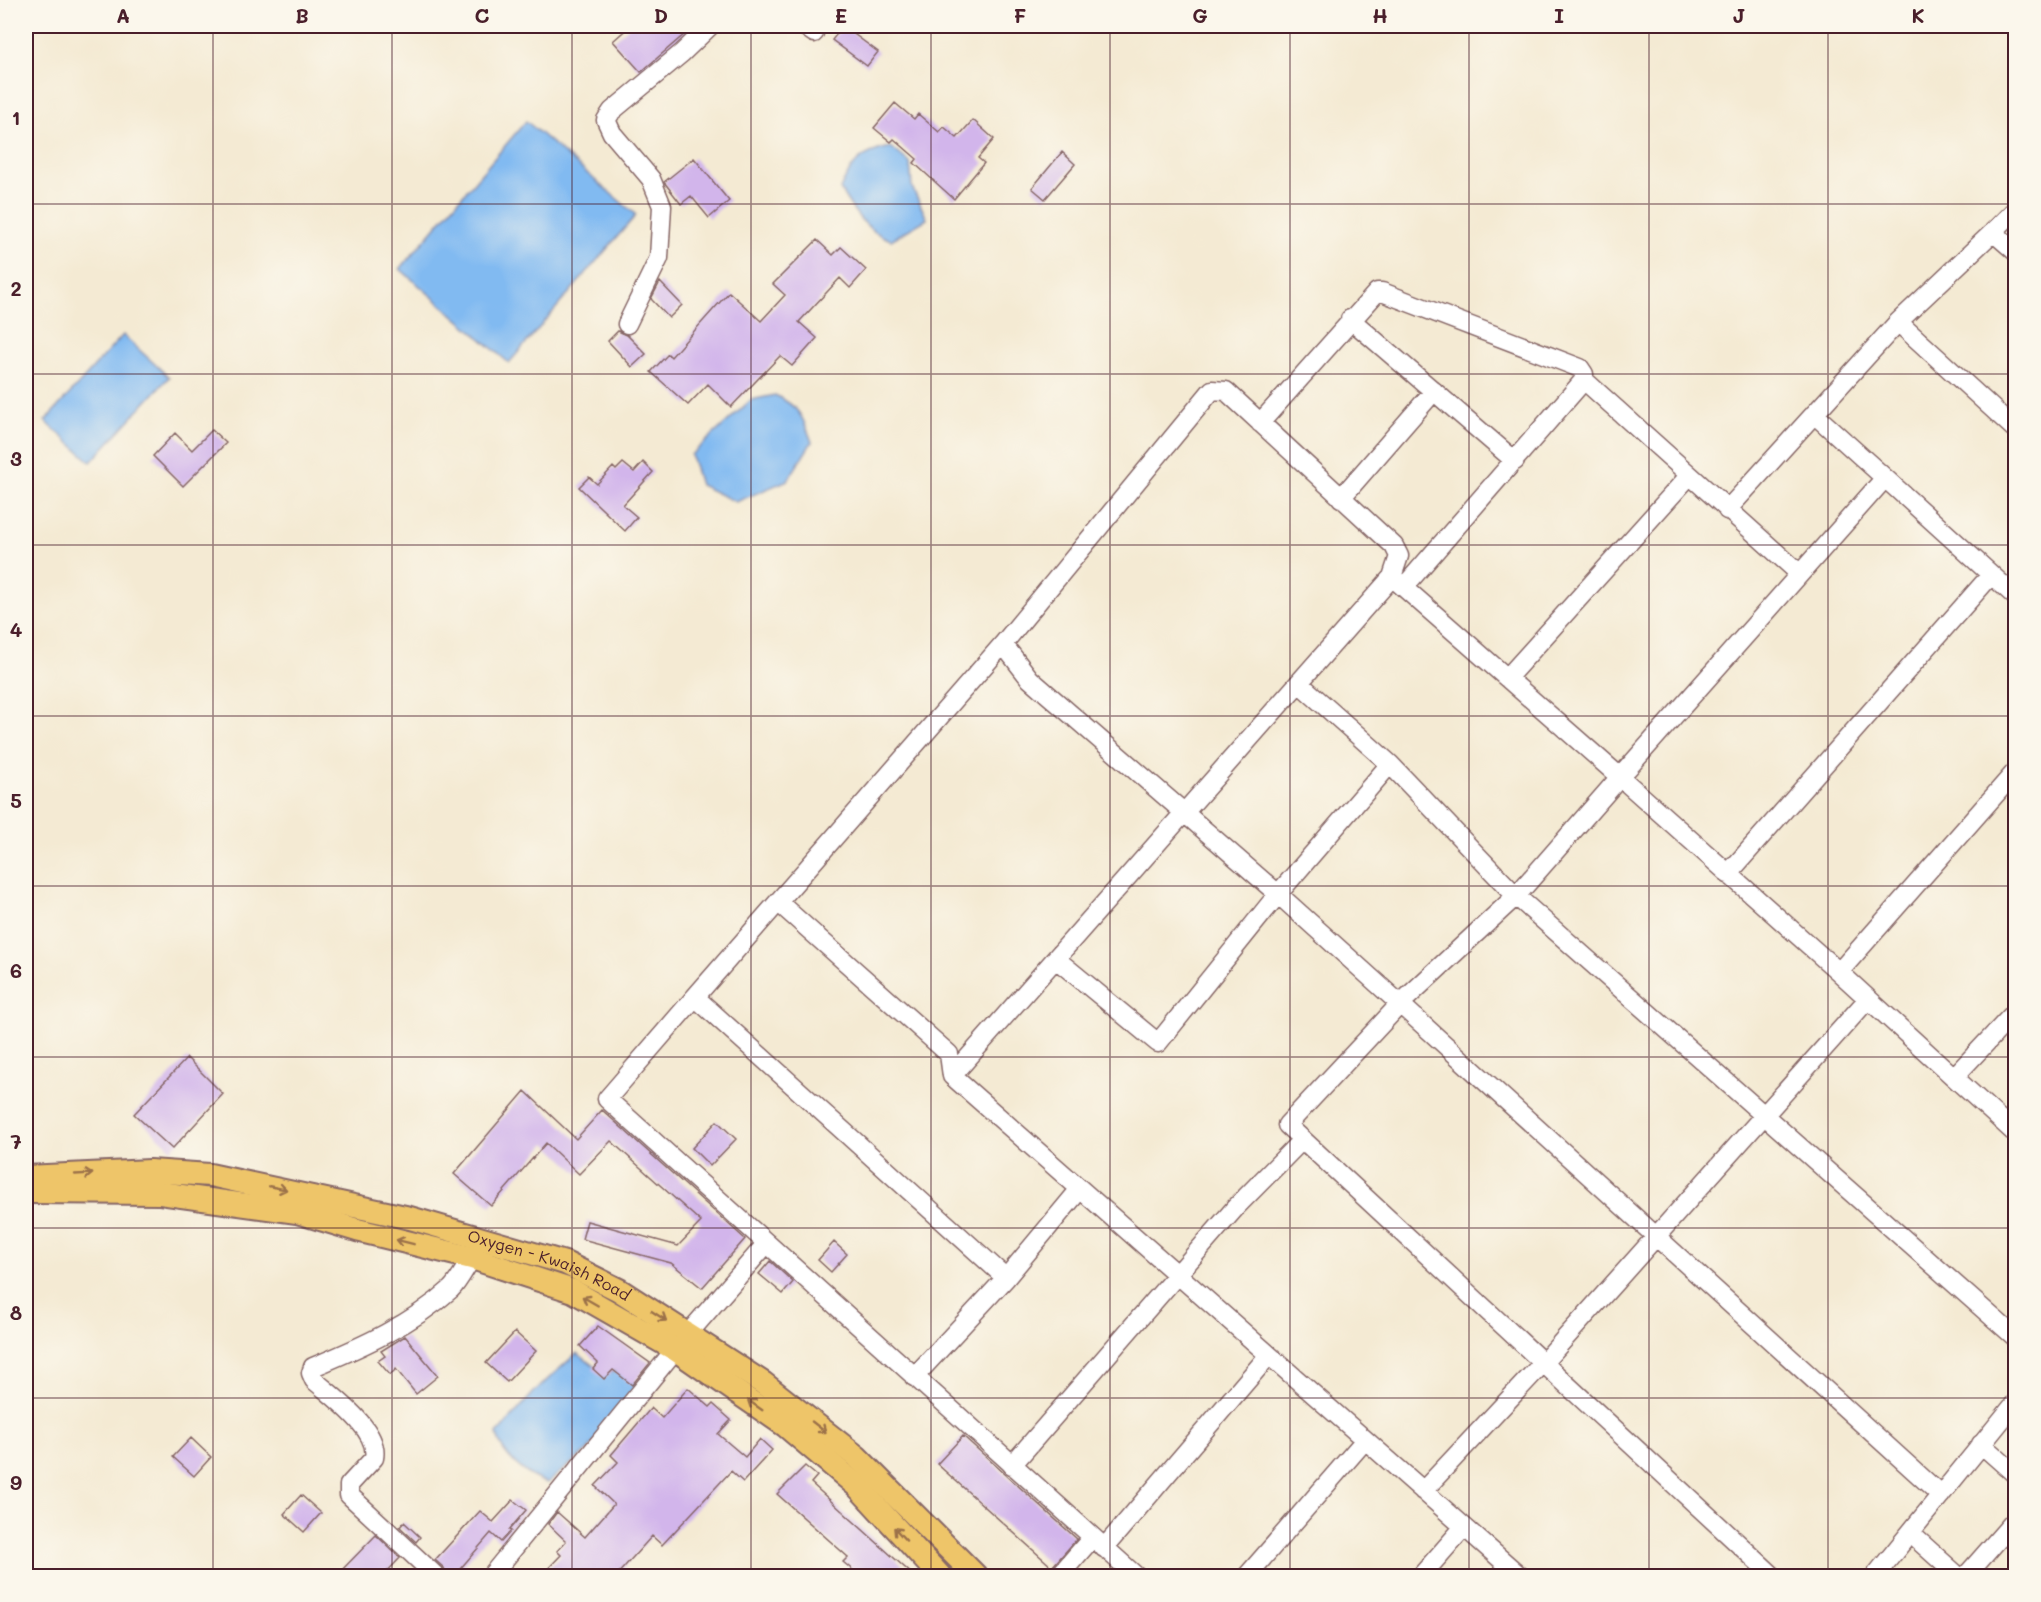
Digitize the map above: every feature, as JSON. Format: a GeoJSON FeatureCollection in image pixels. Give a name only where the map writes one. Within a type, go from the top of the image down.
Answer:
{"type":"FeatureCollection","features":[{"type":"Feature","properties":{"kind":"main road","name":"Oxygen - Kwaish Road"},"geometry":{"type":"LineString","coordinates":[[26,1177],[150,1171],[210,1175],[410,1218],[565,1263],[618,1290],[786,1426],[848,1479],[940,1576]]}},
{"type":"Feature","properties":{"kind":"main road","name":"Oxygen - Kwaish Road"},"geometry":{"type":"LineString","coordinates":[[26,1192],[160,1193],[297,1212],[357,1230],[472,1258],[573,1291],[763,1383],[857,1457],[976,1576]]}},
{"type":"Feature","properties":{"kind":"street"},"geometry":{"type":"LineString","coordinates":[[627,324],[659,258],[662,207],[651,179],[612,133],[606,120],[620,104],[682,53],[710,26]]}},
{"type":"Feature","properties":{"kind":"street"},"geometry":{"type":"LineString","coordinates":[[1727,510],[1898,322],[2016,209]]}},
{"type":"Feature","properties":{"kind":"street"},"geometry":{"type":"LineString","coordinates":[[1993,232],[2016,252]]}},
{"type":"Feature","properties":{"kind":"street"},"geometry":{"type":"LineString","coordinates":[[952,1076],[1299,683],[1515,461],[1584,381],[1584,374],[1580,368],[1383,292],[1369,298],[1260,423]]}},
{"type":"Feature","properties":{"kind":"street"},"geometry":{"type":"LineString","coordinates":[[1350,319],[1515,461]]}},
{"type":"Feature","properties":{"kind":"street"},"geometry":{"type":"LineString","coordinates":[[1898,322],[2016,430]]}},
{"type":"Feature","properties":{"kind":"street"},"geometry":{"type":"LineString","coordinates":[[1584,381],[1800,574]]}},
{"type":"Feature","properties":{"kind":"street"},"geometry":{"type":"LineString","coordinates":[[1136,1576],[607,1099],[1003,644],[1212,390],[1226,392],[1394,546],[1399,556],[1398,582]]}},
{"type":"Feature","properties":{"kind":"street"},"geometry":{"type":"LineString","coordinates":[[1341,498],[1434,391]]}},
{"type":"Feature","properties":{"kind":"street"},"geometry":{"type":"LineString","coordinates":[[1814,414],[2016,597]]}},
{"type":"Feature","properties":{"kind":"street"},"geometry":{"type":"LineString","coordinates":[[1507,678],[1689,476]]}},
{"type":"Feature","properties":{"kind":"street"},"geometry":{"type":"LineString","coordinates":[[1773,1576],[1287,1125],[1400,1004],[1516,896],[1885,478]]}},
{"type":"Feature","properties":{"kind":"street"},"geometry":{"type":"LineString","coordinates":[[1728,874],[1991,575]]}},
{"type":"Feature","properties":{"kind":"street"},"geometry":{"type":"LineString","coordinates":[[1398,582],[1839,972],[2016,1134]]}},
{"type":"Feature","properties":{"kind":"street"},"geometry":{"type":"LineString","coordinates":[[1003,644],[1030,679],[1186,811],[1941,1495]]}},
{"type":"Feature","properties":{"kind":"street"},"geometry":{"type":"LineString","coordinates":[[1299,683],[1390,764],[1516,896],[2016,1338]]}},
{"type":"Feature","properties":{"kind":"street"},"geometry":{"type":"LineString","coordinates":[[1056,959],[1158,1043],[1278,894],[1390,764]]}},
{"type":"Feature","properties":{"kind":"street"},"geometry":{"type":"LineString","coordinates":[[1839,972],[2013,779]]}},
{"type":"Feature","properties":{"kind":"street"},"geometry":{"type":"LineString","coordinates":[[778,902],[949,1054],[952,1076],[1520,1576]]}},
{"type":"Feature","properties":{"kind":"street"},"geometry":{"type":"LineString","coordinates":[[695,997],[1006,1278]]}},
{"type":"Feature","properties":{"kind":"street"},"geometry":{"type":"LineString","coordinates":[[1423,1491],[1543,1363],[1868,999]]}},
{"type":"Feature","properties":{"kind":"street"},"geometry":{"type":"LineString","coordinates":[[1954,1077],[2016,1011]]}},
{"type":"Feature","properties":{"kind":"street"},"geometry":{"type":"LineString","coordinates":[[1012,1465],[1236,1207],[1302,1140]]}},
{"type":"Feature","properties":{"kind":"street"},"geometry":{"type":"LineString","coordinates":[[914,1377],[1006,1278],[1080,1189]]}},
{"type":"Feature","properties":{"kind":"street"},"geometry":{"type":"LineString","coordinates":[[491,1576],[682,1342],[767,1243]]}},
{"type":"Feature","properties":{"kind":"street"},"geometry":{"type":"LineString","coordinates":[[436,1576],[349,1495],[349,1485],[374,1458],[374,1444],[360,1421],[314,1380],[311,1373],[313,1367],[371,1343],[416,1314],[452,1288],[472,1258]]}},
{"type":"Feature","properties":{"kind":"street"},"geometry":{"type":"LineString","coordinates":[[1059,1576],[1098,1543],[1269,1355]]}},
{"type":"Feature","properties":{"kind":"street"},"geometry":{"type":"LineString","coordinates":[[1875,1576],[2016,1402]]}},
{"type":"Feature","properties":{"kind":"street"},"geometry":{"type":"LineString","coordinates":[[1247,1576],[1365,1440]]}},
{"type":"Feature","properties":{"kind":"street"},"geometry":{"type":"LineString","coordinates":[[1981,1444],[2016,1475]]}},
{"type":"Feature","properties":{"kind":"street"},"geometry":{"type":"LineString","coordinates":[[1966,1576],[2016,1519]]}},
{"type":"Feature","properties":{"kind":"street"},"geometry":{"type":"LineString","coordinates":[[1421,1576],[1464,1527]]}},
{"type":"Feature","properties":{"kind":"street"},"geometry":{"type":"LineString","coordinates":[[1910,1533],[1958,1576]]}},
{"type":"Feature","properties":{"kind":"water"},"geometry":{"type":"Polygon","coordinates":[[[526,121],[636,215],[509,363],[400,269],[526,121]]]}},
{"type":"Feature","properties":{"kind":"water"},"geometry":{"type":"Polygon","coordinates":[[[891,147],[910,163],[912,187],[927,219],[891,240],[867,226],[840,189],[849,171],[859,160],[872,152],[891,147]]]}},
{"type":"Feature","properties":{"kind":"water"},"geometry":{"type":"Polygon","coordinates":[[[123,335],[169,377],[91,462],[45,421],[123,335]]]}},
{"type":"Feature","properties":{"kind":"water"},"geometry":{"type":"Polygon","coordinates":[[[775,395],[790,404],[800,414],[812,442],[788,480],[736,502],[700,485],[691,455],[751,400],[775,395]]]}},
{"type":"Feature","properties":{"kind":"water"},"geometry":{"type":"Polygon","coordinates":[[[577,1353],[604,1374],[614,1371],[628,1373],[638,1387],[588,1450],[547,1483],[531,1476],[516,1464],[504,1450],[497,1434],[535,1391],[577,1353]]]}},
{"type":"Feature","properties":{"kind":"building"},"geometry":{"type":"Polygon","coordinates":[[[630,26],[694,26],[641,72],[613,41],[630,26]]]}},
{"type":"Feature","properties":{"kind":"building"},"geometry":{"type":"Polygon","coordinates":[[[843,26],[878,52],[867,66],[832,40],[843,26]]]}},
{"type":"Feature","properties":{"kind":"building"},"geometry":{"type":"Polygon","coordinates":[[[895,103],[914,119],[918,114],[939,132],[944,127],[957,138],[973,120],[994,139],[978,158],[984,163],[954,199],[914,163],[917,159],[894,139],[891,142],[874,128],[895,103]]]}},
{"type":"Feature","properties":{"kind":"building"},"geometry":{"type":"Polygon","coordinates":[[[1062,152],[1075,164],[1045,199],[1032,188],[1062,152]]]}},
{"type":"Feature","properties":{"kind":"building"},"geometry":{"type":"Polygon","coordinates":[[[694,158],[729,201],[709,218],[691,196],[681,204],[664,182],[694,158]]]}},
{"type":"Feature","properties":{"kind":"building"},"geometry":{"type":"Polygon","coordinates":[[[817,240],[833,255],[841,247],[866,270],[850,288],[840,278],[799,322],[817,338],[792,366],[780,356],[731,407],[708,384],[688,405],[651,372],[668,354],[671,357],[729,292],[761,321],[785,295],[773,284],[817,240]]]}},
{"type":"Feature","properties":{"kind":"building"},"geometry":{"type":"Polygon","coordinates":[[[660,282],[682,305],[669,318],[651,299],[660,282]]]}},
{"type":"Feature","properties":{"kind":"building"},"geometry":{"type":"Polygon","coordinates":[[[618,331],[627,335],[646,354],[632,367],[608,341],[618,331]]]}},
{"type":"Feature","properties":{"kind":"building"},"geometry":{"type":"Polygon","coordinates":[[[212,430],[226,443],[183,486],[153,456],[175,433],[192,450],[212,430]]]}},
{"type":"Feature","properties":{"kind":"building"},"geometry":{"type":"Polygon","coordinates":[[[643,462],[653,472],[623,505],[637,517],[625,531],[579,487],[589,477],[597,484],[613,467],[616,470],[623,463],[634,472],[643,462]]]}},
{"type":"Feature","properties":{"kind":"building"},"geometry":{"type":"Polygon","coordinates":[[[187,1058],[223,1094],[172,1149],[134,1114],[187,1058]]]}},
{"type":"Feature","properties":{"kind":"building"},"geometry":{"type":"Polygon","coordinates":[[[525,1091],[576,1139],[602,1110],[745,1239],[702,1288],[671,1263],[582,1239],[587,1221],[678,1246],[701,1222],[611,1141],[579,1174],[546,1143],[491,1206],[454,1174],[525,1091]]]}},
{"type":"Feature","properties":{"kind":"building"},"geometry":{"type":"Polygon","coordinates":[[[717,1121],[736,1139],[710,1166],[692,1148],[717,1121]]]}},
{"type":"Feature","properties":{"kind":"building"},"geometry":{"type":"Polygon","coordinates":[[[834,1242],[847,1254],[831,1272],[818,1260],[834,1242]]]}},
{"type":"Feature","properties":{"kind":"building"},"geometry":{"type":"Polygon","coordinates":[[[770,1261],[793,1282],[783,1294],[759,1274],[770,1261]]]}},
{"type":"Feature","properties":{"kind":"building"},"geometry":{"type":"Polygon","coordinates":[[[598,1326],[650,1363],[632,1385],[613,1370],[604,1379],[593,1369],[598,1363],[580,1346],[598,1326]]]}},
{"type":"Feature","properties":{"kind":"building"},"geometry":{"type":"Polygon","coordinates":[[[515,1332],[536,1351],[507,1382],[486,1363],[515,1332]]]}},
{"type":"Feature","properties":{"kind":"building"},"geometry":{"type":"Polygon","coordinates":[[[405,1336],[438,1376],[416,1394],[396,1369],[390,1375],[378,1361],[385,1356],[381,1351],[405,1336]]]}},
{"type":"Feature","properties":{"kind":"building"},"geometry":{"type":"Polygon","coordinates":[[[688,1388],[710,1407],[713,1404],[731,1420],[718,1434],[745,1457],[760,1439],[772,1450],[743,1482],[731,1471],[662,1545],[652,1536],[616,1576],[541,1576],[561,1555],[557,1551],[566,1541],[548,1524],[557,1512],[585,1537],[614,1504],[595,1486],[618,1462],[611,1455],[651,1408],[662,1418],[688,1388]]]}},
{"type":"Feature","properties":{"kind":"building"},"geometry":{"type":"Polygon","coordinates":[[[963,1436],[1077,1539],[1052,1567],[937,1464],[963,1436]]]}},
{"type":"Feature","properties":{"kind":"building"},"geometry":{"type":"Polygon","coordinates":[[[191,1438],[211,1457],[194,1476],[173,1457],[191,1438]]]}},
{"type":"Feature","properties":{"kind":"building"},"geometry":{"type":"Polygon","coordinates":[[[805,1466],[817,1476],[811,1483],[914,1576],[860,1576],[843,1562],[848,1557],[777,1494],[805,1466]]]}},
{"type":"Feature","properties":{"kind":"building"},"geometry":{"type":"Polygon","coordinates":[[[301,1495],[321,1513],[304,1532],[284,1514],[301,1495]]]}},
{"type":"Feature","properties":{"kind":"building"},"geometry":{"type":"Polygon","coordinates":[[[513,1500],[526,1510],[509,1530],[511,1531],[501,1542],[491,1533],[454,1576],[447,1576],[444,1568],[435,1560],[480,1511],[493,1522],[513,1500]]]}},
{"type":"Feature","properties":{"kind":"building"},"geometry":{"type":"Polygon","coordinates":[[[404,1522],[420,1537],[416,1542],[400,1527],[404,1522]]]}},
{"type":"Feature","properties":{"kind":"building"},"geometry":{"type":"Polygon","coordinates":[[[376,1535],[400,1558],[383,1576],[336,1576],[376,1535]]]}}]}
